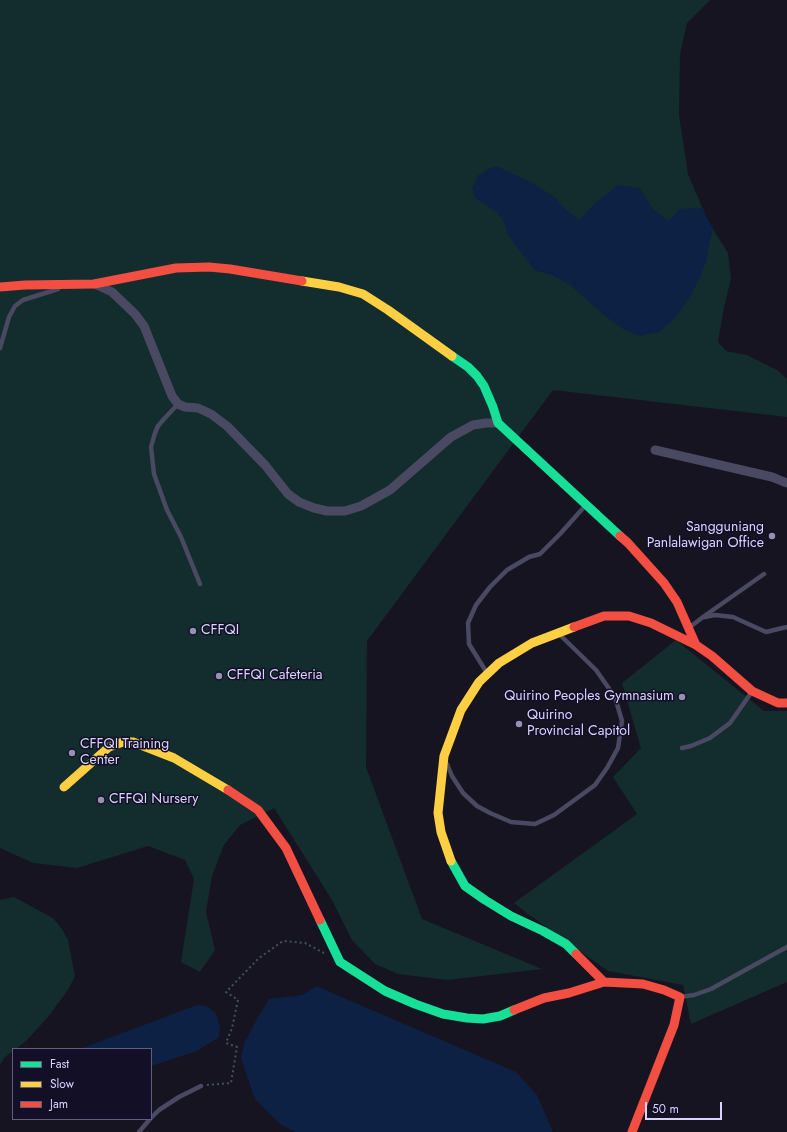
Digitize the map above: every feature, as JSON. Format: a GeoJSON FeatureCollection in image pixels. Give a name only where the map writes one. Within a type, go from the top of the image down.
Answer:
{"type":"FeatureCollection","features":[{"type":"Feature","properties":{"kind":"street"},"geometry":{"type":"LineString","coordinates":[[0,287],[94,284],[176,268],[209,267],[230,269],[339,287],[362,294],[388,310],[468,367],[477,376],[484,386],[498,423],[628,543],[664,583],[678,602],[696,645]]}},
{"type":"Feature","properties":{"kind":"street"},"geometry":{"type":"LineString","coordinates":[[94,284],[112,292],[135,314],[144,326],[172,396],[178,404],[185,407],[198,408],[211,414],[227,426],[265,465],[288,494],[299,502],[314,508],[327,511],[345,511],[361,506],[390,490],[451,437],[473,425],[498,423]]}},
{"type":"Feature","properties":{"kind":"street"},"geometry":{"type":"LineString","coordinates":[[655,450],[772,477],[787,483]]}},
{"type":"Feature","properties":{"kind":"street"},"geometry":{"type":"LineString","coordinates":[[604,982],[566,944],[511,916],[465,886],[452,863],[441,832],[438,813],[444,756],[461,710],[471,693],[479,682],[499,664],[532,643],[604,616],[629,616],[651,623],[696,645],[712,656],[752,691],[778,703],[787,703]]}},
{"type":"Feature","properties":{"kind":"street"},"geometry":{"type":"LineString","coordinates":[[64,787],[109,747],[123,742],[132,742],[145,746],[174,758],[220,784],[258,810],[286,848],[340,962],[385,991],[443,1014],[483,1019],[500,1016],[544,998],[569,993],[604,982],[643,984],[664,990],[680,997],[674,1024],[632,1132]]}},
{"type":"Feature","properties":{"kind":"lane"},"geometry":{"type":"LineString","coordinates":[[0,348],[9,317],[15,306],[23,300],[75,284]]}},
{"type":"Feature","properties":{"kind":"lane"},"geometry":{"type":"LineString","coordinates":[[178,404],[158,426],[155,434],[151,447],[154,474],[167,510],[181,537],[200,584]]}},
{"type":"Feature","properties":{"kind":"lane"},"geometry":{"type":"LineString","coordinates":[[488,674],[469,644],[468,623],[476,605],[490,587],[507,570],[529,557],[540,554],[586,504]]}},
{"type":"Feature","properties":{"kind":"lane"},"geometry":{"type":"LineString","coordinates":[[689,628],[764,574]]}},
{"type":"Feature","properties":{"kind":"lane"},"geometry":{"type":"LineString","coordinates":[[703,617],[715,615],[733,617],[766,632],[787,627]]}},
{"type":"Feature","properties":{"kind":"lane"},"geometry":{"type":"LineString","coordinates":[[444,756],[452,776],[463,792],[477,806],[511,822],[535,824],[554,815],[595,785],[607,768],[618,748],[622,721],[615,697],[596,670],[557,633]]}},
{"type":"Feature","properties":{"kind":"lane"},"geometry":{"type":"LineString","coordinates":[[682,748],[710,738],[730,723],[752,691]]}},
{"type":"Feature","properties":{"kind":"lane"},"geometry":{"type":"LineString","coordinates":[[680,997],[694,995],[711,989],[787,947]]}},
{"type":"Feature","properties":{"kind":"lane"},"geometry":{"type":"LineString","coordinates":[[152,1116],[172,1101],[201,1086]]}},
{"type":"Feature","properties":{"kind":"lane"},"geometry":{"type":"LineString","coordinates":[[139,1132],[148,1120]]}},
{"type":"Feature","properties":{"kind":"path"},"geometry":{"type":"LineString","coordinates":[[201,1086],[231,1083],[237,1047],[226,1043],[232,1028],[238,1000],[226,992],[259,958],[283,941],[305,943],[326,954]]}},
{"type":"Feature","properties":{"kind":"green space"},"geometry":{"type":"Polygon","coordinates":[[[0,0],[710,0],[687,23],[680,54],[679,115],[688,174],[707,219],[728,253],[731,279],[718,342],[726,351],[747,355],[777,370],[787,379],[787,417],[553,390],[367,641],[366,767],[422,919],[542,969],[447,980],[398,974],[375,964],[352,940],[332,900],[274,808],[240,825],[224,845],[212,876],[206,912],[215,950],[200,972],[181,962],[194,879],[185,860],[148,846],[77,868],[33,863],[0,848],[0,0]]]}},
{"type":"Feature","properties":{"kind":"green space"},"geometry":{"type":"Polygon","coordinates":[[[676,640],[764,711],[787,711],[787,982],[691,1024],[683,985],[608,971],[514,903],[637,814],[613,777],[641,748],[622,683],[676,640]]]}},
{"type":"Feature","properties":{"kind":"green space"},"geometry":{"type":"Polygon","coordinates":[[[14,897],[53,918],[62,929],[68,940],[75,976],[68,990],[48,1017],[27,1040],[17,1048],[12,1048],[12,1052],[5,1057],[0,1065],[0,900],[14,897]]]}},
{"type":"Feature","properties":{"kind":"water"},"geometry":{"type":"Polygon","coordinates":[[[493,167],[498,167],[531,182],[557,199],[561,205],[579,220],[593,205],[618,185],[640,188],[652,208],[668,221],[680,209],[703,208],[707,219],[713,228],[707,259],[690,297],[673,320],[659,332],[640,336],[623,329],[604,315],[570,285],[552,275],[534,270],[507,233],[505,224],[498,213],[475,198],[472,188],[478,175],[493,167]]]}},
{"type":"Feature","properties":{"kind":"water"},"geometry":{"type":"Polygon","coordinates":[[[316,986],[516,1072],[537,1095],[553,1132],[295,1132],[280,1124],[255,1099],[241,1058],[244,1044],[269,999],[303,995],[316,986]]]}},
{"type":"Feature","properties":{"kind":"water"},"geometry":{"type":"Polygon","coordinates":[[[197,1005],[206,1006],[215,1012],[220,1029],[219,1037],[197,1051],[152,1066],[152,1048],[83,1048],[197,1005]]]}},
{"type":"Feature","properties":{"kind":"traffic: fast"},"geometry":{"type":"LineString","coordinates":[[452,356],[468,367],[484,386],[498,423],[620,536]]}},
{"type":"Feature","properties":{"kind":"traffic: fast"},"geometry":{"type":"LineString","coordinates":[[451,861],[465,886],[511,916],[566,944],[576,954]]}},
{"type":"Feature","properties":{"kind":"traffic: fast"},"geometry":{"type":"LineString","coordinates":[[320,920],[340,962],[385,991],[443,1014],[467,1018],[483,1019],[500,1016],[514,1010]]}},
{"type":"Feature","properties":{"kind":"traffic: slow"},"geometry":{"type":"LineString","coordinates":[[302,281],[339,287],[363,294],[452,356]]}},
{"type":"Feature","properties":{"kind":"traffic: slow"},"geometry":{"type":"LineString","coordinates":[[451,861],[441,832],[438,813],[444,756],[461,710],[479,682],[499,663],[532,643],[574,627]]}},
{"type":"Feature","properties":{"kind":"traffic: slow"},"geometry":{"type":"LineString","coordinates":[[64,787],[109,747],[123,742],[133,742],[174,758],[228,790]]}},
{"type":"Feature","properties":{"kind":"traffic: jam"},"geometry":{"type":"LineString","coordinates":[[0,287],[25,285],[94,284],[176,268],[209,267],[302,281]]}},
{"type":"Feature","properties":{"kind":"traffic: jam"},"geometry":{"type":"LineString","coordinates":[[620,536],[664,583],[677,602],[696,645]]}},
{"type":"Feature","properties":{"kind":"traffic: jam"},"geometry":{"type":"LineString","coordinates":[[574,627],[604,616],[629,616],[651,623],[696,645],[712,656],[752,691],[778,703],[787,703]]}},
{"type":"Feature","properties":{"kind":"traffic: jam"},"geometry":{"type":"LineString","coordinates":[[228,790],[258,810],[286,848],[320,920]]}},
{"type":"Feature","properties":{"kind":"traffic: jam"},"geometry":{"type":"LineString","coordinates":[[576,954],[604,982],[643,984],[664,990],[680,997],[674,1025],[632,1132]]}},
{"type":"Feature","properties":{"kind":"traffic: jam"},"geometry":{"type":"LineString","coordinates":[[514,1010],[544,998],[569,993],[604,982]]}},
{"type":"Feature","properties":{"kind":"place","name":"Sangguniang Panlalawigan Office"},"geometry":{"type":"Point","coordinates":[772,536]}},
{"type":"Feature","properties":{"kind":"place","name":"CFFQI"},"geometry":{"type":"Point","coordinates":[193,631]}},
{"type":"Feature","properties":{"kind":"place","name":"CFFQI Cafeteria"},"geometry":{"type":"Point","coordinates":[219,676]}},
{"type":"Feature","properties":{"kind":"place","name":"Quirino Peoples Gymnasium"},"geometry":{"type":"Point","coordinates":[682,697]}},
{"type":"Feature","properties":{"kind":"place","name":"Quirino Provincial Capitol"},"geometry":{"type":"Point","coordinates":[519,724]}},
{"type":"Feature","properties":{"kind":"place","name":"CFFQI Training Center"},"geometry":{"type":"Point","coordinates":[72,753]}},
{"type":"Feature","properties":{"kind":"place","name":"CFFQI Nursery"},"geometry":{"type":"Point","coordinates":[101,800]}}]}
